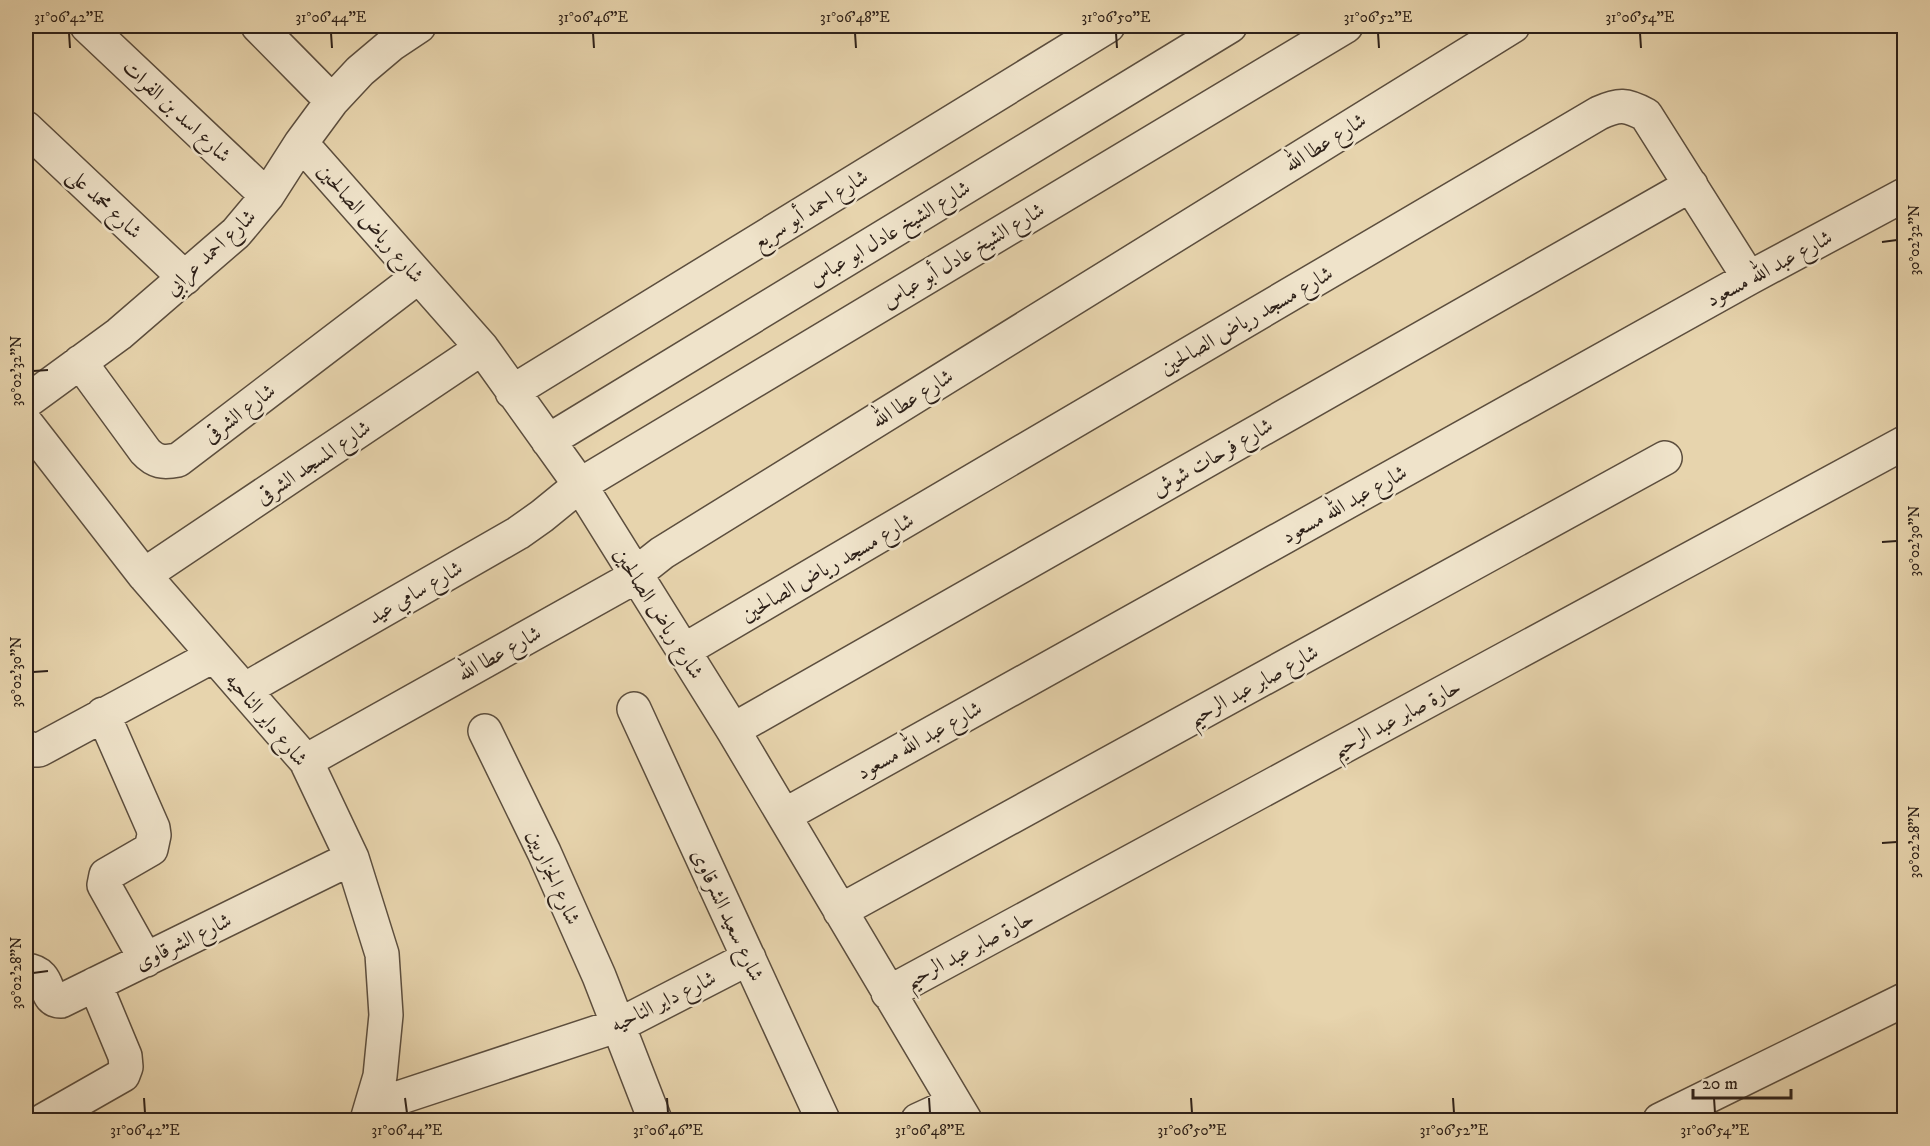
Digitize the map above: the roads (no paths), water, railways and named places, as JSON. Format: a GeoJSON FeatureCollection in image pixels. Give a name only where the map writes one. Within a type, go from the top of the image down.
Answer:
{"type":"FeatureCollection","features":[{"type":"Feature","properties":{"kind":"street","name":"شارع اسد بن الفرات"},"geometry":{"type":"LineString","coordinates":[[87,26],[267,196]]}},
{"type":"Feature","properties":{"kind":"street"},"geometry":{"type":"LineString","coordinates":[[258,26],[332,101]]}},
{"type":"Feature","properties":{"kind":"street","name":"شارع احمد عرابي"},"geometry":{"type":"LineString","coordinates":[[26,402],[119,334],[236,233],[267,196],[301,143],[332,101],[360,71],[392,44],[419,26]]}},
{"type":"Feature","properties":{"kind":"street","name":"شارع احمد أبو سريع"},"geometry":{"type":"LineString","coordinates":[[512,392],[1108,26]]}},
{"type":"Feature","properties":{"kind":"street","name":"شارع الشيخ عادل ابو عباس"},"geometry":{"type":"LineString","coordinates":[[548,441],[1230,26]]}},
{"type":"Feature","properties":{"kind":"street","name":"شارع الشيخ عادل أبو عباس"},"geometry":{"type":"LineString","coordinates":[[580,485],[1346,26]]}},
{"type":"Feature","properties":{"kind":"street","name":"شارع عطا الله"},"geometry":{"type":"LineString","coordinates":[[306,761],[624,583],[672,546],[1513,26]]}},
{"type":"Feature","properties":{"kind":"street","name":"شارع مسجد رياض الصالحين"},"geometry":{"type":"LineString","coordinates":[[683,651],[1616,105],[1631,106],[1646,115],[1749,278]]}},
{"type":"Feature","properties":{"kind":"street","name":"شارع محمد على"},"geometry":{"type":"LineString","coordinates":[[26,128],[185,278]]}},
{"type":"Feature","properties":{"kind":"street","name":"شارع رياض الصالحين"},"geometry":{"type":"LineString","coordinates":[[301,143],[483,348],[580,485],[734,730],[959,1112]]}},
{"type":"Feature","properties":{"kind":"street","name":"شارع فرحات شوش"},"geometry":{"type":"LineString","coordinates":[[734,730],[1691,185]]}},
{"type":"Feature","properties":{"kind":"street","name":"شارع عبد الله مسعود"},"geometry":{"type":"LineString","coordinates":[[785,815],[1749,278],[1905,195]]}},
{"type":"Feature","properties":{"kind":"street","name":"شارع الشرقى"},"geometry":{"type":"LineString","coordinates":[[80,362],[153,460],[165,463],[178,460],[418,277]]}},
{"type":"Feature","properties":{"kind":"street","name":"شارع المسجد الشرقى"},"geometry":{"type":"LineString","coordinates":[[144,576],[483,348]]}},
{"type":"Feature","properties":{"kind":"street","name":"شارع داير الناحيه"},"geometry":{"type":"LineString","coordinates":[[30,439],[144,576],[306,761],[352,858],[382,954],[386,1015],[380,1076],[369,1114]]}},
{"type":"Feature","properties":{"kind":"street","name":"حارة صابر عبد الرحيم"},"geometry":{"type":"LineString","coordinates":[[888,993],[1905,443]]}},
{"type":"Feature","properties":{"kind":"street","name":"شارع صابر عبد الرحيم"},"geometry":{"type":"LineString","coordinates":[[840,911],[1665,458]]}},
{"type":"Feature","properties":{"kind":"street","name":"شارع سامي عيد"},"geometry":{"type":"LineString","coordinates":[[244,690],[518,533],[580,485]]}},
{"type":"Feature","properties":{"kind":"street"},"geometry":{"type":"LineString","coordinates":[[26,747],[39,750],[213,656]]}},
{"type":"Feature","properties":{"kind":"street","name":"شارع سعيد الشرقاوى"},"geometry":{"type":"LineString","coordinates":[[634,709],[823,1120]]}},
{"type":"Feature","properties":{"kind":"street"},"geometry":{"type":"LineString","coordinates":[[103,714],[153,828],[154,835],[150,849],[106,875],[104,881],[104,885],[146,960]]}},
{"type":"Feature","properties":{"kind":"street","name":"شارع الجزاريين"},"geometry":{"type":"LineString","coordinates":[[485,731],[544,852],[619,1025],[655,1120]]}},
{"type":"Feature","properties":{"kind":"street","name":"شارع الشرقاوى"},"geometry":{"type":"LineString","coordinates":[[26,970],[40,975],[51,998],[61,1002],[352,858]]}},
{"type":"Feature","properties":{"kind":"street","name":"شارع داير الناحيه"},"geometry":{"type":"LineString","coordinates":[[369,1114],[619,1025],[748,958]]}},
{"type":"Feature","properties":{"kind":"street"},"geometry":{"type":"LineString","coordinates":[[44,1120],[123,1075],[126,1067],[125,1056],[95,984]]}},
{"type":"Feature","properties":{"kind":"street"},"geometry":{"type":"LineString","coordinates":[[1660,1120],[1905,1000]]}},
{"type":"Feature","properties":{"kind":"street"},"geometry":{"type":"LineString","coordinates":[[26,1112],[29,1120]]}},
{"type":"Feature","properties":{"kind":"street"},"geometry":{"type":"LineString","coordinates":[[918,1120],[959,1112]]}}]}
